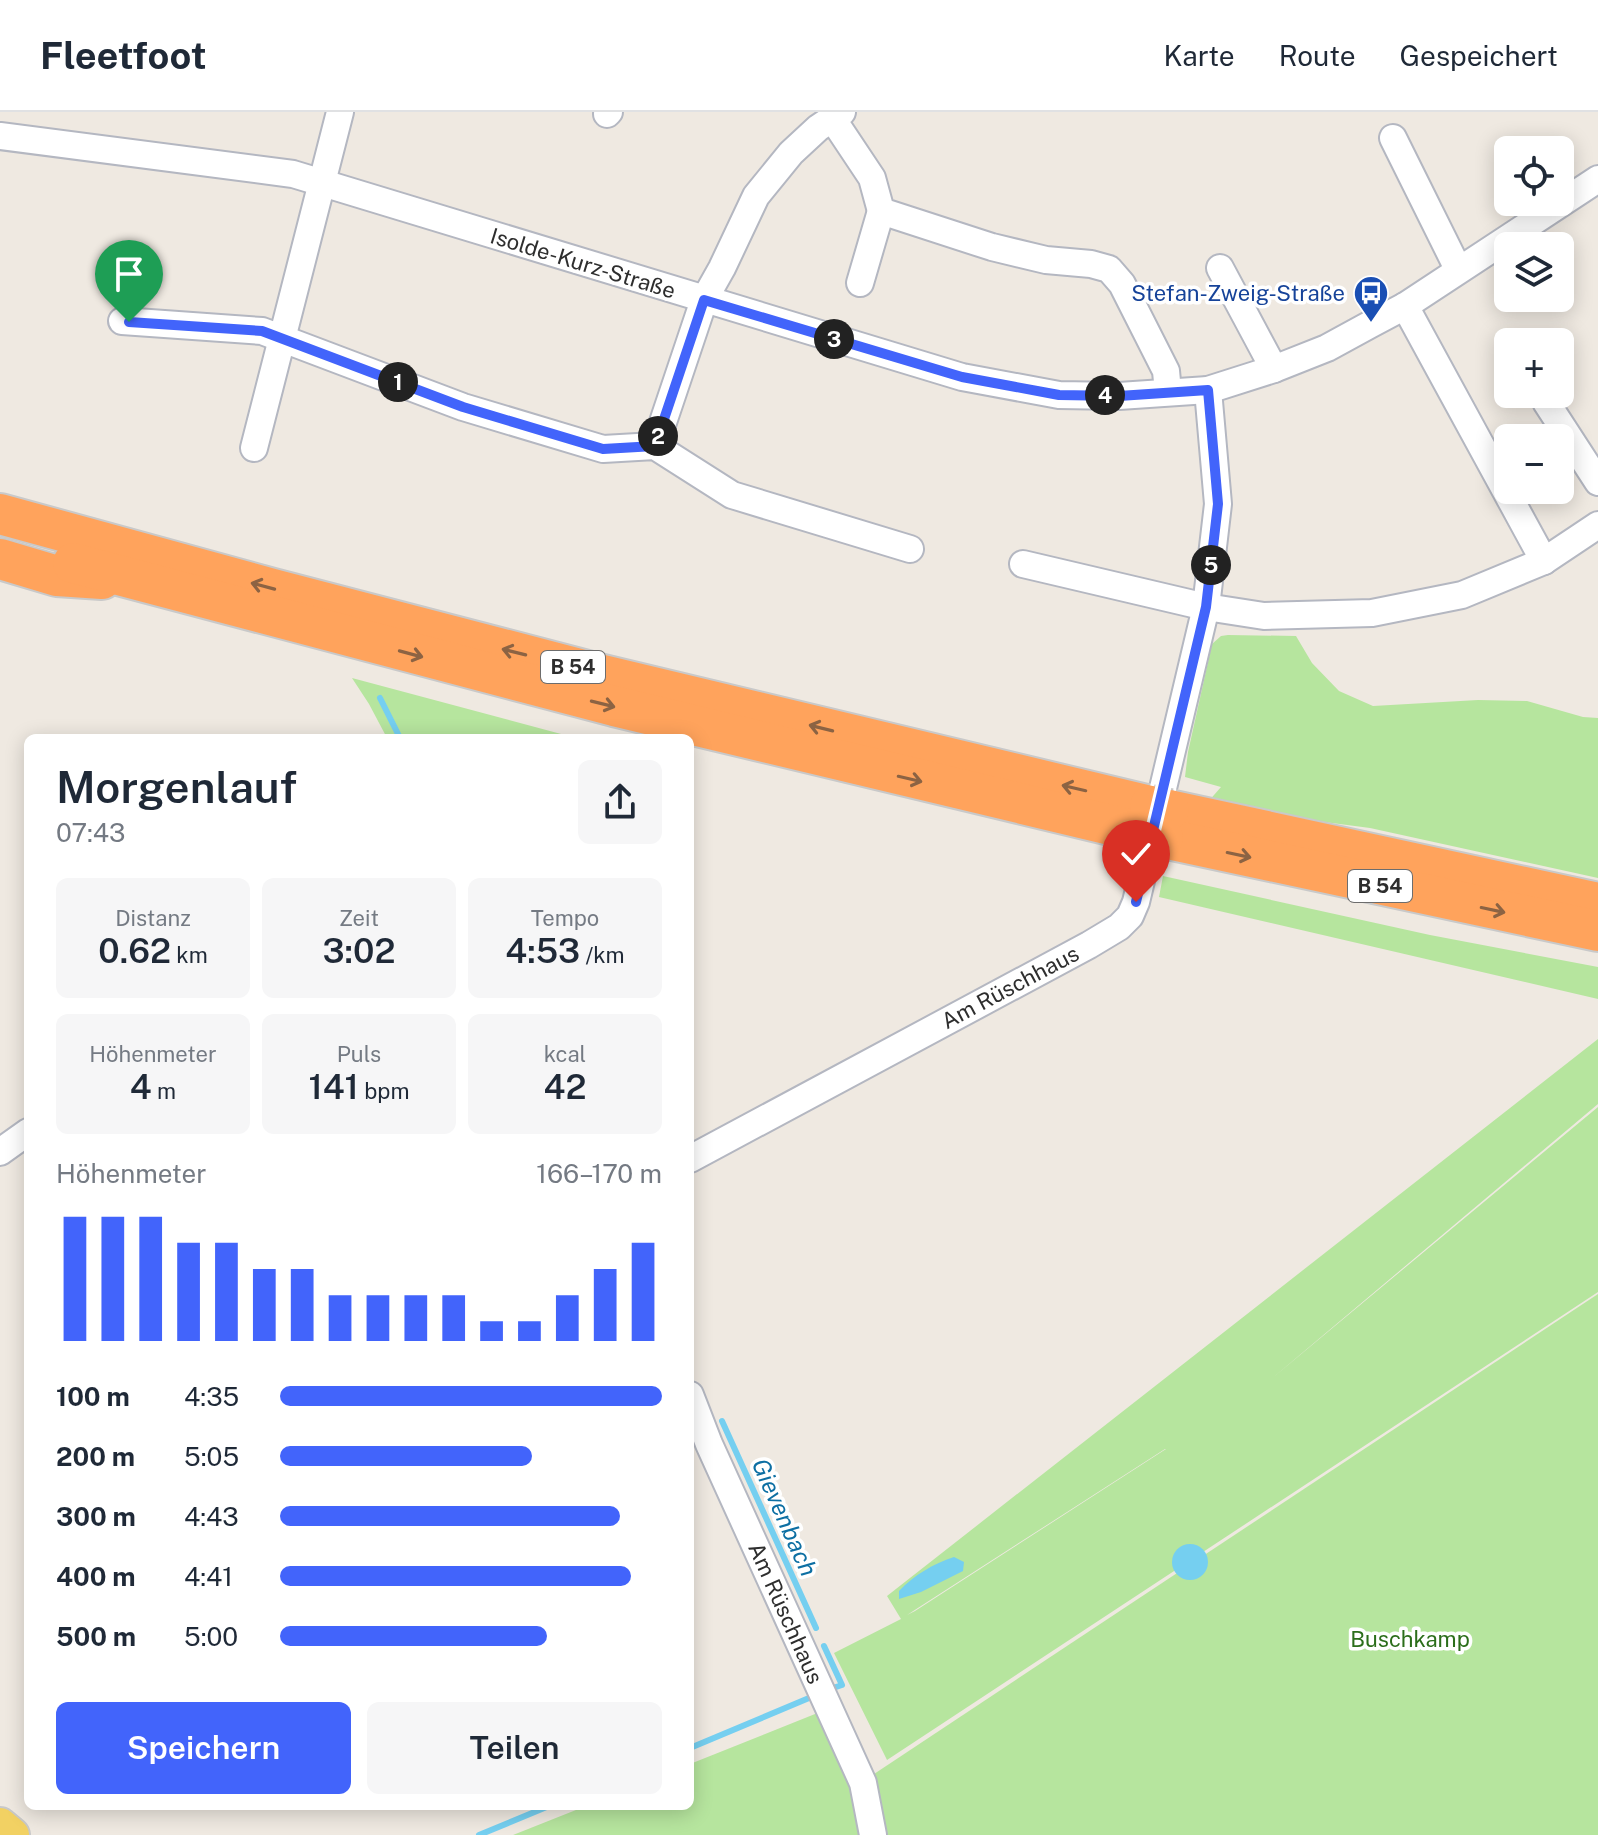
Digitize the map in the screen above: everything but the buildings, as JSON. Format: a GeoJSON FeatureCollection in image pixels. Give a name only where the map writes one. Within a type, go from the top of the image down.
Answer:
{"type":"FeatureCollection","features":[{"type":"Feature","properties":{"kind":"highway","name":"B 54"},"geometry":{"type":"LineString","coordinates":[[0,514],[1156,822],[1598,931]]}},
{"type":"Feature","properties":{"kind":"highway","name":"B 54"},"geometry":{"type":"LineString","coordinates":[[0,543],[614,706],[1156,822],[1598,903]]}},
{"type":"Feature","properties":{"kind":"highway"},"geometry":{"type":"LineString","coordinates":[[0,559],[57,576],[138,581]]}},
{"type":"Feature","properties":{"kind":"main road"},"geometry":{"type":"LineString","coordinates":[[0,1825],[12,1835]]}},
{"type":"Feature","properties":{"kind":"street"},"geometry":{"type":"LineString","coordinates":[[254,448],[340,112]]}},
{"type":"Feature","properties":{"kind":"street"},"geometry":{"type":"LineString","coordinates":[[655,446],[704,300],[756,196],[791,153],[837,115],[872,178],[881,211],[860,283]]}},
{"type":"Feature","properties":{"kind":"street","name":"Isolde-Kurz-Straße"},"geometry":{"type":"LineString","coordinates":[[0,136],[293,174],[962,377],[1059,395],[1119,396],[1208,390],[1327,348],[1405,306],[1598,179]]}},
{"type":"Feature","properties":{"kind":"street"},"geometry":{"type":"LineString","coordinates":[[1393,138],[1458,269]]}},
{"type":"Feature","properties":{"kind":"street"},"geometry":{"type":"LineString","coordinates":[[881,211],[992,247],[1046,260],[1091,264],[1109,269],[1122,284],[1166,371],[1168,392]]}},
{"type":"Feature","properties":{"kind":"street"},"geometry":{"type":"LineString","coordinates":[[1220,268],[1274,369]]}},
{"type":"Feature","properties":{"kind":"street"},"geometry":{"type":"LineString","coordinates":[[1405,306],[1544,561]]}},
{"type":"Feature","properties":{"kind":"street"},"geometry":{"type":"LineString","coordinates":[[122,321],[262,331],[463,407],[603,449],[655,446],[732,495],[910,549]]}},
{"type":"Feature","properties":{"kind":"street","name":"Am Rüschhaus"},"geometry":{"type":"LineString","coordinates":[[694,1157],[1089,945],[1119,927],[1130,916],[1146,868],[1206,607],[1218,504],[1208,390]]}},
{"type":"Feature","properties":{"kind":"street"},"geometry":{"type":"LineString","coordinates":[[1550,408],[1598,482]]}},
{"type":"Feature","properties":{"kind":"street"},"geometry":{"type":"LineString","coordinates":[[1023,564],[1206,607],[1264,616],[1372,613],[1462,595],[1544,561],[1598,525]]}},
{"type":"Feature","properties":{"kind":"street"},"geometry":{"type":"LineString","coordinates":[[0,1152],[24,1135]]}},
{"type":"Feature","properties":{"kind":"street","name":"Am Rüschhaus"},"geometry":{"type":"LineString","coordinates":[[694,1405],[863,1783],[873,1835]]}},
{"type":"Feature","properties":{"kind":"green space"},"geometry":{"type":"Polygon","coordinates":[[[1221,636],[1296,636],[1312,663],[1339,691],[1373,706],[1478,700],[1527,701],[1583,717],[1598,718],[1598,878],[1370,828],[1207,803],[1221,787],[1185,777],[1188,752],[1212,644],[1221,636]]]}},
{"type":"Feature","properties":{"kind":"green space"},"geometry":{"type":"Polygon","coordinates":[[[352,678],[561,734],[385,734],[352,678]]]}},
{"type":"Feature","properties":{"kind":"green space"},"geometry":{"type":"Polygon","coordinates":[[[1163,876],[1430,935],[1598,967],[1598,999],[1159,897],[1163,876]]]}},
{"type":"Feature","properties":{"kind":"green space"},"geometry":{"type":"Polygon","coordinates":[[[1598,1039],[1598,1104],[1258,1390],[1598,1107],[1598,1292],[887,1760],[834,1653],[901,1619],[887,1596],[1598,1039]],[[1166,1449],[907,1615],[915,1611],[1166,1449]]]}},
{"type":"Feature","properties":{"kind":"green space","name":"Buschkamp"},"geometry":{"type":"Polygon","coordinates":[[[1598,1294],[1598,1835],[879,1835],[868,1778],[1598,1294]]]}},
{"type":"Feature","properties":{"kind":"green space"},"geometry":{"type":"Polygon","coordinates":[[[820,1712],[865,1820],[864,1835],[513,1835],[576,1810],[694,1810],[694,1762],[820,1712]]]}},
{"type":"Feature","properties":{"kind":"water"},"geometry":{"type":"Polygon","coordinates":[[[1190,1544],[1203,1549],[1208,1562],[1203,1575],[1190,1580],[1177,1575],[1172,1562],[1177,1549],[1190,1544]]]}},
{"type":"Feature","properties":{"kind":"water"},"geometry":{"type":"Polygon","coordinates":[[[954,1557],[964,1562],[963,1571],[921,1592],[899,1599],[899,1591],[911,1580],[954,1557]]]}},
{"type":"Feature","properties":{"kind":"waterway","name":"Gievenbach"},"geometry":{"type":"LineString","coordinates":[[380,698],[398,734]]}},
{"type":"Feature","properties":{"kind":"waterway","name":"Gievenbach"},"geometry":{"type":"LineString","coordinates":[[722,1421],[816,1628]]}},
{"type":"Feature","properties":{"kind":"waterway","name":"Gievenbach"},"geometry":{"type":"LineString","coordinates":[[824,1646],[842,1685],[836,1687]]}},
{"type":"Feature","properties":{"kind":"waterway","name":"Gievenbach"},"geometry":{"type":"LineString","coordinates":[[694,1746],[809,1698]]}},
{"type":"Feature","properties":{"kind":"waterway","name":"Gievenbach"},"geometry":{"type":"LineString","coordinates":[[479,1835],[539,1810]]}},
{"type":"Feature","properties":{"kind":"place","name":"Stefan-Zweig-Straße"},"geometry":{"type":"Point","coordinates":[1371,324]}},
{"type":"Feature","properties":{"kind":"route"},"geometry":{"type":"LineString","coordinates":[[129,322],[262,331],[463,407],[603,449],[655,446],[704,300],[962,377],[1059,395],[1119,396],[1208,390],[1218,504],[1206,607],[1136,902]]}}]}
